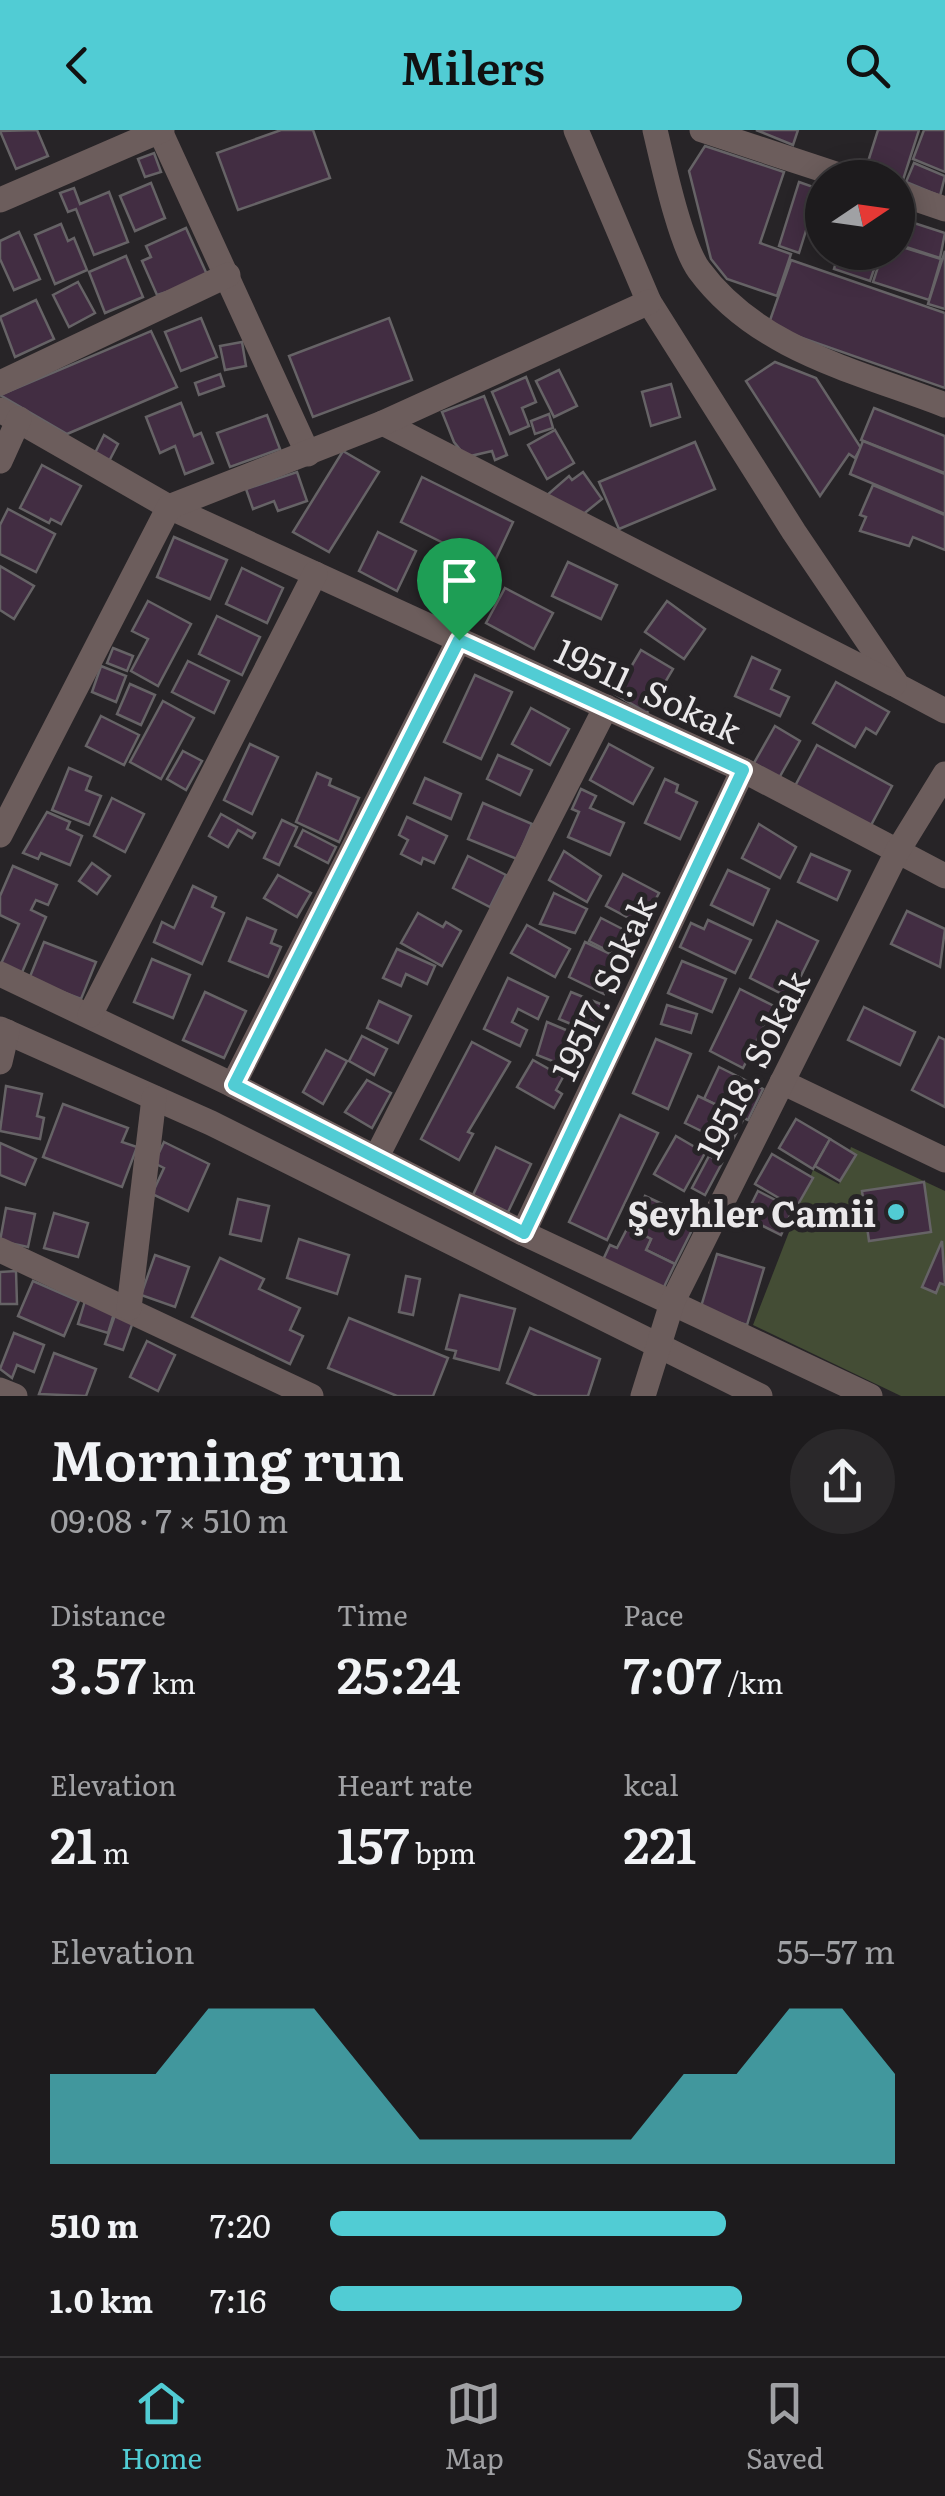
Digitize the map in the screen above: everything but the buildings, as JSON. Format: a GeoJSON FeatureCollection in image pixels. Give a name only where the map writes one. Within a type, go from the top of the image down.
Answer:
{"type":"FeatureCollection","features":[{"type":"Feature","properties":{"kind":"street"},"geometry":{"type":"LineString","coordinates":[[0,200],[161,130],[308,454]]}},
{"type":"Feature","properties":{"kind":"street"},"geometry":{"type":"LineString","coordinates":[[576,130],[649,302],[794,532],[898,686]]}},
{"type":"Feature","properties":{"kind":"street"},"geometry":{"type":"LineString","coordinates":[[655,130],[697,268],[738,314],[776,341],[945,405]]}},
{"type":"Feature","properties":{"kind":"street"},"geometry":{"type":"LineString","coordinates":[[702,130],[805,164]]}},
{"type":"Feature","properties":{"kind":"street"},"geometry":{"type":"LineString","coordinates":[[915,199],[945,209]]}},
{"type":"Feature","properties":{"kind":"street"},"geometry":{"type":"LineString","coordinates":[[0,383],[228,275]]}},
{"type":"Feature","properties":{"kind":"street"},"geometry":{"type":"LineString","coordinates":[[0,835],[169,507],[384,423],[649,302]]}},
{"type":"Feature","properties":{"kind":"street"},"geometry":{"type":"LineString","coordinates":[[0,460],[10,414]]}},
{"type":"Feature","properties":{"kind":"street","name":"19511. Sokak"},"geometry":{"type":"LineString","coordinates":[[10,414],[169,507],[743,770],[945,876]]}},
{"type":"Feature","properties":{"kind":"street"},"geometry":{"type":"LineString","coordinates":[[384,423],[945,711]]}},
{"type":"Feature","properties":{"kind":"street"},"geometry":{"type":"LineString","coordinates":[[90,1015],[315,574]]}},
{"type":"Feature","properties":{"kind":"street"},"geometry":{"type":"LineString","coordinates":[[234,1085],[459,640]]}},
{"type":"Feature","properties":{"kind":"street"},"geometry":{"type":"LineString","coordinates":[[376,1158],[606,708]]}},
{"type":"Feature","properties":{"kind":"street","name":"19517. Sokak"},"geometry":{"type":"LineString","coordinates":[[524,1233],[743,770]]}},
{"type":"Feature","properties":{"kind":"street","name":"19518. Sokak"},"geometry":{"type":"LineString","coordinates":[[643,1396],[672,1303],[897,852],[945,774]]}},
{"type":"Feature","properties":{"kind":"street"},"geometry":{"type":"LineString","coordinates":[[0,974],[234,1085],[524,1233],[870,1396]]}},
{"type":"Feature","properties":{"kind":"street"},"geometry":{"type":"LineString","coordinates":[[0,1062],[4,1031],[154,1098],[760,1396]]}},
{"type":"Feature","properties":{"kind":"street"},"geometry":{"type":"LineString","coordinates":[[782,1082],[945,1160]]}},
{"type":"Feature","properties":{"kind":"street"},"geometry":{"type":"LineString","coordinates":[[130,1308],[154,1098]]}},
{"type":"Feature","properties":{"kind":"street"},"geometry":{"type":"LineString","coordinates":[[0,1250],[311,1396]]}},
{"type":"Feature","properties":{"kind":"street"},"geometry":{"type":"LineString","coordinates":[[0,1390],[15,1396]]}},
{"type":"Feature","properties":{"kind":"green space"},"geometry":{"type":"Polygon","coordinates":[[[851,1147],[945,1191],[945,1396],[901,1396],[753,1325],[813,1170],[839,1184],[851,1147]]]}},
{"type":"Feature","properties":{"kind":"place","name":"Şeyhler Camii"},"geometry":{"type":"Point","coordinates":[896,1212]}},
{"type":"Feature","properties":{"kind":"route"},"geometry":{"type":"LineString","coordinates":[[459,640],[743,770],[524,1233],[234,1085],[459,640]]}}]}
